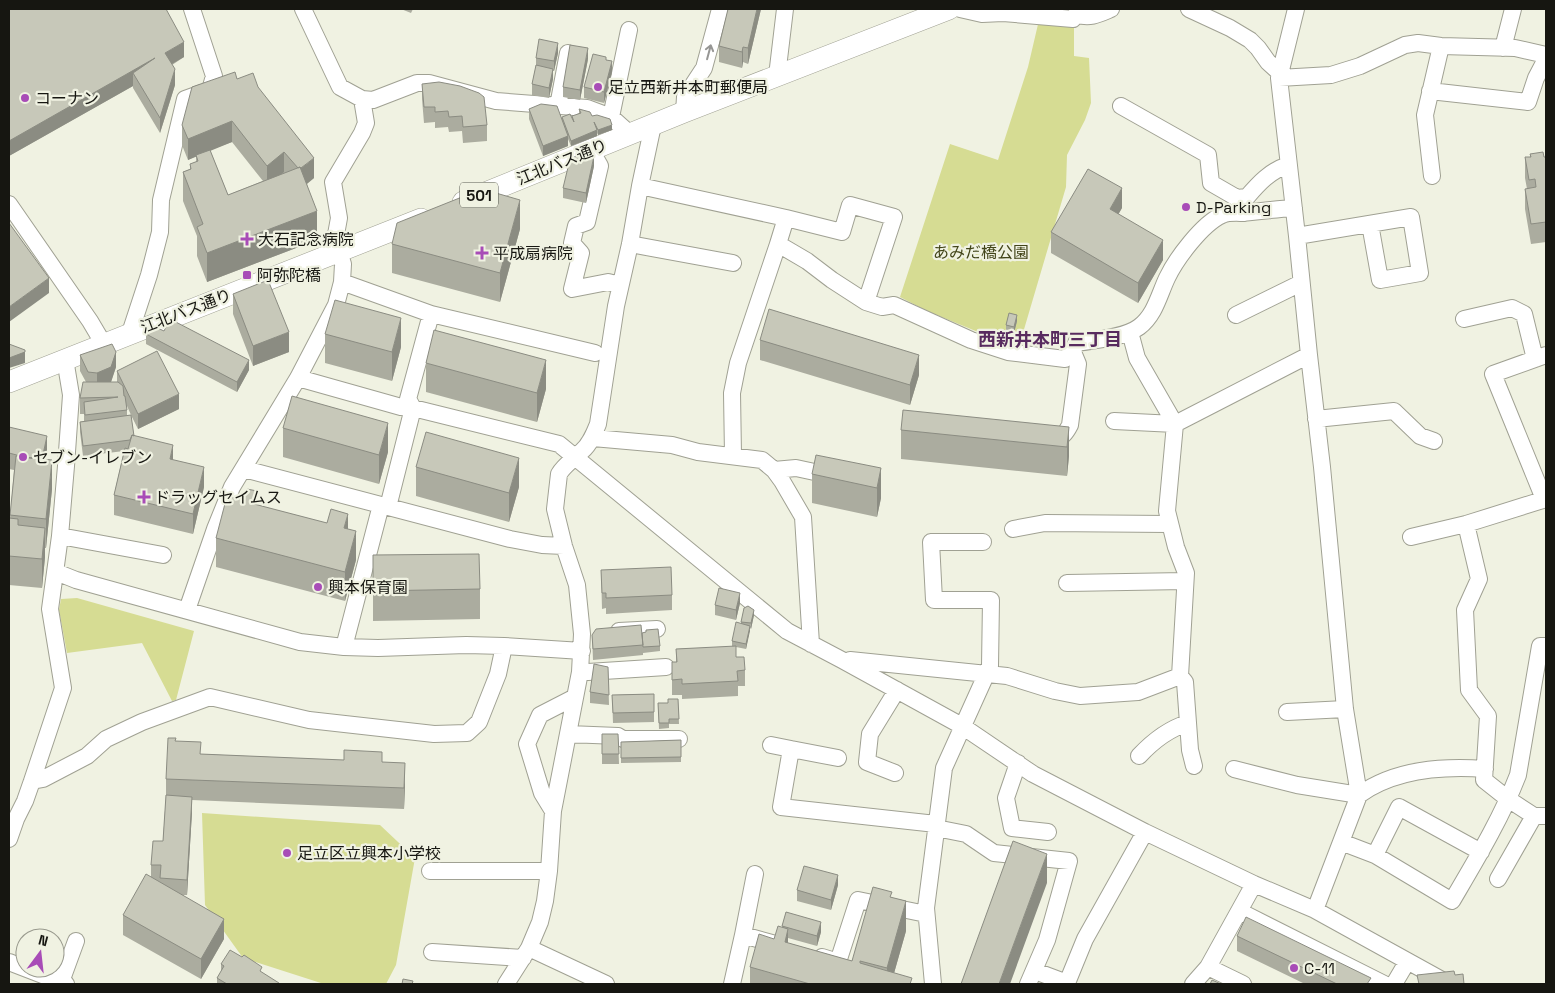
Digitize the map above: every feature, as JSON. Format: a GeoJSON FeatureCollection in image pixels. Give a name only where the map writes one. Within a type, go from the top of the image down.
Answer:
{"type":"FeatureCollection","features":[{"type":"Feature","properties":{"kind":"main road","name":"江北バス通り"},"geometry":{"type":"LineString","coordinates":[[9,382],[103,343],[340,252],[684,112],[949,9]]}},
{"type":"Feature","properties":{"kind":"street"},"geometry":{"type":"LineString","coordinates":[[130,333],[149,275],[160,232],[161,200],[186,100],[210,90],[214,76],[192,9]]}},
{"type":"Feature","properties":{"kind":"street"},"geometry":{"type":"LineString","coordinates":[[303,9],[340,88],[362,100],[381,98],[417,82],[429,83],[496,101],[587,108],[611,117],[630,134]]}},
{"type":"Feature","properties":{"kind":"street"},"geometry":{"type":"LineString","coordinates":[[684,112],[685,97],[704,68],[720,9]]}},
{"type":"Feature","properties":{"kind":"street"},"geometry":{"type":"LineString","coordinates":[[777,76],[785,9]]}},
{"type":"Feature","properties":{"kind":"street"},"geometry":{"type":"LineString","coordinates":[[960,9],[982,14],[1003,13],[1072,19],[1076,15],[1095,16],[1111,9]]}},
{"type":"Feature","properties":{"kind":"street"},"geometry":{"type":"LineString","coordinates":[[1189,9],[1230,28],[1250,40],[1280,75],[1331,74],[1360,66],[1405,45],[1418,43],[1442,46],[1515,48],[1546,55]]}},
{"type":"Feature","properties":{"kind":"street"},"geometry":{"type":"LineString","coordinates":[[1294,9],[1280,75],[1345,708],[1359,795],[1315,910]]}},
{"type":"Feature","properties":{"kind":"street"},"geometry":{"type":"LineString","coordinates":[[1503,48],[1513,9]]}},
{"type":"Feature","properties":{"kind":"street"},"geometry":{"type":"LineString","coordinates":[[611,117],[629,30]]}},
{"type":"Feature","properties":{"kind":"street"},"geometry":{"type":"LineString","coordinates":[[1432,176],[1425,115],[1442,46]]}},
{"type":"Feature","properties":{"kind":"street"},"geometry":{"type":"LineString","coordinates":[[558,106],[568,53]]}},
{"type":"Feature","properties":{"kind":"street"},"geometry":{"type":"LineString","coordinates":[[1430,91],[1528,102],[1536,78],[1546,59]]}},
{"type":"Feature","properties":{"kind":"street"},"geometry":{"type":"LineString","coordinates":[[187,610],[215,529],[232,488],[298,378],[336,305],[342,282],[343,264],[335,240],[339,218],[332,182],[362,133],[366,123],[362,100]]}},
{"type":"Feature","properties":{"kind":"street"},"geometry":{"type":"LineString","coordinates":[[1121,106],[1208,155],[1211,183],[1244,205]]}},
{"type":"Feature","properties":{"kind":"street"},"geometry":{"type":"LineString","coordinates":[[506,984],[526,953],[540,922],[545,901],[553,811],[580,672],[582,634],[577,585],[564,546],[557,516],[558,474],[561,469],[584,450],[593,438],[598,424],[620,286],[653,125]]}},
{"type":"Feature","properties":{"kind":"street"},"geometry":{"type":"LineString","coordinates":[[591,150],[600,166],[588,222],[576,226],[572,243],[581,253],[572,289],[608,282],[620,286]]}},
{"type":"Feature","properties":{"kind":"street"},"geometry":{"type":"LineString","coordinates":[[1244,205],[1247,198],[1262,180],[1277,169],[1288,165]]}},
{"type":"Feature","properties":{"kind":"street"},"geometry":{"type":"LineString","coordinates":[[640,186],[842,232],[850,205],[894,217],[866,302]]}},
{"type":"Feature","properties":{"kind":"street"},"geometry":{"type":"LineString","coordinates":[[9,204],[103,343]]}},
{"type":"Feature","properties":{"kind":"street"},"geometry":{"type":"LineString","coordinates":[[778,244],[807,261],[866,302],[882,307],[894,305],[971,340],[1008,352],[1065,359],[1073,352],[1076,343],[1130,332],[1146,321],[1172,269],[1200,231],[1222,214],[1244,205],[1294,208]]}},
{"type":"Feature","properties":{"kind":"street"},"geometry":{"type":"LineString","coordinates":[[733,455],[732,393],[738,363],[786,218]]}},
{"type":"Feature","properties":{"kind":"street"},"geometry":{"type":"LineString","coordinates":[[1297,236],[1370,224]]}},
{"type":"Feature","properties":{"kind":"street"},"geometry":{"type":"LineString","coordinates":[[630,244],[733,264]]}},
{"type":"Feature","properties":{"kind":"street"},"geometry":{"type":"LineString","coordinates":[[342,282],[431,314],[595,353]]}},
{"type":"Feature","properties":{"kind":"street"},"geometry":{"type":"LineString","coordinates":[[1236,315],[1301,283]]}},
{"type":"Feature","properties":{"kind":"street"},"geometry":{"type":"LineString","coordinates":[[1411,537],[1466,524],[1545,499],[1492,374],[1540,357],[1524,314],[1512,308],[1464,319]]}},
{"type":"Feature","properties":{"kind":"street"},"geometry":{"type":"LineString","coordinates":[[344,647],[413,408],[408,399],[431,314]]}},
{"type":"Feature","properties":{"kind":"street"},"geometry":{"type":"LineString","coordinates":[[1130,332],[1137,358],[1174,424],[1167,511],[1169,524],[1186,577],[1180,676],[1185,682],[1190,750],[1194,766]]}},
{"type":"Feature","properties":{"kind":"street"},"geometry":{"type":"LineString","coordinates":[[1040,440],[1050,441],[1059,438],[1066,433],[1070,425],[1078,364],[1073,352]]}},
{"type":"Feature","properties":{"kind":"street"},"geometry":{"type":"LineString","coordinates":[[1114,421],[1174,424],[1308,355]]}},
{"type":"Feature","properties":{"kind":"street"},"geometry":{"type":"LineString","coordinates":[[9,839],[12,814],[25,801],[63,688],[50,610],[60,536],[71,395],[65,359]]}},
{"type":"Feature","properties":{"kind":"street"},"geometry":{"type":"LineString","coordinates":[[298,378],[401,407],[413,408],[560,444],[574,458],[787,631],[962,726],[1033,774],[1144,832],[1254,884],[1315,910],[1448,984]]}},
{"type":"Feature","properties":{"kind":"street"},"geometry":{"type":"LineString","coordinates":[[1316,419],[1394,412],[1420,436],[1434,441]]}},
{"type":"Feature","properties":{"kind":"street"},"geometry":{"type":"LineString","coordinates":[[593,438],[672,445],[698,452],[762,460],[774,470],[804,517],[811,644]]}},
{"type":"Feature","properties":{"kind":"street"},"geometry":{"type":"LineString","coordinates":[[774,470],[796,468],[849,479]]}},
{"type":"Feature","properties":{"kind":"street"},"geometry":{"type":"LineString","coordinates":[[244,469],[510,539],[542,545],[564,546]]}},
{"type":"Feature","properties":{"kind":"street"},"geometry":{"type":"LineString","coordinates":[[1013,529],[1045,523],[1169,524]]}},
{"type":"Feature","properties":{"kind":"street"},"geometry":{"type":"LineString","coordinates":[[1466,524],[1479,579],[1465,610],[1469,690],[1488,716],[1484,780],[1508,799],[1540,816],[1498,878]]}},
{"type":"Feature","properties":{"kind":"street"},"geometry":{"type":"LineString","coordinates":[[60,536],[162,555]]}},
{"type":"Feature","properties":{"kind":"street"},"geometry":{"type":"LineString","coordinates":[[933,984],[926,914],[944,768],[990,666],[991,600],[934,600],[931,542],[983,542]]}},
{"type":"Feature","properties":{"kind":"street"},"geometry":{"type":"LineString","coordinates":[[56,572],[76,580],[300,642],[344,647],[378,648],[466,645],[582,651]]}},
{"type":"Feature","properties":{"kind":"street"},"geometry":{"type":"LineString","coordinates":[[1067,583],[1186,577]]}},
{"type":"Feature","properties":{"kind":"street"},"geometry":{"type":"LineString","coordinates":[[582,634],[657,629]]}},
{"type":"Feature","properties":{"kind":"street"},"geometry":{"type":"LineString","coordinates":[[32,782],[88,756],[106,740],[142,722],[210,697],[309,720],[434,734],[467,733],[480,722],[498,674],[504,646]]}},
{"type":"Feature","properties":{"kind":"street"},"geometry":{"type":"LineString","coordinates":[[1341,842],[1375,855],[1452,901],[1481,852],[1518,775],[1540,646],[1546,646]]}},
{"type":"Feature","properties":{"kind":"street"},"geometry":{"type":"LineString","coordinates":[[842,660],[1007,676],[1055,691],[1080,696],[1138,692],[1180,676]]}},
{"type":"Feature","properties":{"kind":"street"},"geometry":{"type":"LineString","coordinates":[[580,672],[666,667]]}},
{"type":"Feature","properties":{"kind":"street"},"geometry":{"type":"LineString","coordinates":[[895,773],[867,762],[870,734],[897,690]]}},
{"type":"Feature","properties":{"kind":"street"},"geometry":{"type":"LineString","coordinates":[[553,811],[542,793],[527,744],[540,715],[575,697]]}},
{"type":"Feature","properties":{"kind":"street"},"geometry":{"type":"LineString","coordinates":[[1286,712],[1345,708]]}},
{"type":"Feature","properties":{"kind":"street"},"geometry":{"type":"LineString","coordinates":[[1139,756],[1161,736],[1174,728],[1188,723]]}},
{"type":"Feature","properties":{"kind":"street"},"geometry":{"type":"LineString","coordinates":[[568,734],[618,736],[623,740],[680,739]]}},
{"type":"Feature","properties":{"kind":"street"},"geometry":{"type":"LineString","coordinates":[[771,745],[838,758]]}},
{"type":"Feature","properties":{"kind":"street"},"geometry":{"type":"LineString","coordinates":[[791,749],[781,807],[936,826],[966,834],[994,853],[1069,861],[1047,940],[1032,977],[1067,984],[1085,939],[1144,832]]}},
{"type":"Feature","properties":{"kind":"street"},"geometry":{"type":"LineString","coordinates":[[1018,763],[1006,798],[1012,828],[1048,832]]}},
{"type":"Feature","properties":{"kind":"street"},"geometry":{"type":"LineString","coordinates":[[1234,769],[1297,786],[1359,795],[1371,786],[1398,775],[1446,769],[1485,769]]}},
{"type":"Feature","properties":{"kind":"street"},"geometry":{"type":"LineString","coordinates":[[1375,855],[1399,807],[1481,852]]}},
{"type":"Feature","properties":{"kind":"street"},"geometry":{"type":"LineString","coordinates":[[430,871],[549,871]]}},
{"type":"Feature","properties":{"kind":"street"},"geometry":{"type":"LineString","coordinates":[[732,984],[755,874]]}},
{"type":"Feature","properties":{"kind":"street"},"geometry":{"type":"LineString","coordinates":[[1193,984],[1208,967],[1254,884]]}},
{"type":"Feature","properties":{"kind":"street"},"geometry":{"type":"LineString","coordinates":[[810,954],[838,962],[858,900],[926,914]]}},
{"type":"Feature","properties":{"kind":"street"},"geometry":{"type":"LineString","coordinates":[[1239,912],[1384,984]]}},
{"type":"Feature","properties":{"kind":"street"},"geometry":{"type":"LineString","coordinates":[[743,935],[791,949]]}},
{"type":"Feature","properties":{"kind":"street"},"geometry":{"type":"LineString","coordinates":[[9,962],[63,983],[76,941]]}},
{"type":"Feature","properties":{"kind":"street"},"geometry":{"type":"LineString","coordinates":[[432,952],[526,953],[606,984]]}},
{"type":"Feature","properties":{"kind":"street"},"geometry":{"type":"LineString","coordinates":[[1394,984],[1407,962]]}},
{"type":"Feature","properties":{"kind":"street"},"geometry":{"type":"LineString","coordinates":[[1208,967],[1243,984]]}},
{"type":"Feature","properties":{"kind":"green space","name":"あみだ橋公園"},"geometry":{"type":"Polygon","coordinates":[[[1039,20],[1074,23],[1074,56],[1089,58],[1091,103],[1085,120],[1067,155],[1066,187],[1020,343],[1000,341],[927,311],[900,297],[950,144],[998,160],[1028,67],[1039,20]]]}},
{"type":"Feature","properties":{"kind":"green space"},"geometry":{"type":"Polygon","coordinates":[[[77,598],[194,631],[176,700],[172,701],[142,643],[67,653],[59,610],[61,599],[77,598]]]}},
{"type":"Feature","properties":{"kind":"green space"},"geometry":{"type":"Polygon","coordinates":[[[202,813],[380,825],[415,858],[396,965],[386,984],[324,984],[243,958],[205,905],[202,813]]]}},
{"type":"Feature","properties":{"kind":"building"},"geometry":{"type":"Polygon","coordinates":[[[9,9],[166,9],[184,42],[165,53],[175,69],[160,118],[133,73],[155,58],[9,141],[9,9]]]}},
{"type":"Feature","properties":{"kind":"building"},"geometry":{"type":"Polygon","coordinates":[[[728,9],[757,9],[748,48],[743,47],[742,52],[719,46],[728,9]]]}},
{"type":"Feature","properties":{"kind":"building"},"geometry":{"type":"Polygon","coordinates":[[[539,39],[558,43],[554,61],[536,58],[539,39]]]}},
{"type":"Feature","properties":{"kind":"building"},"geometry":{"type":"Polygon","coordinates":[[[570,45],[588,48],[580,90],[563,87],[570,45]]]}},
{"type":"Feature","properties":{"kind":"building"},"geometry":{"type":"Polygon","coordinates":[[[593,54],[606,57],[606,60],[612,61],[604,92],[584,87],[593,54]]]}},
{"type":"Feature","properties":{"kind":"building"},"geometry":{"type":"Polygon","coordinates":[[[536,65],[553,69],[549,88],[532,84],[536,65]]]}},
{"type":"Feature","properties":{"kind":"building"},"geometry":{"type":"Polygon","coordinates":[[[235,72],[237,79],[253,73],[258,87],[314,158],[301,168],[298,168],[284,152],[267,166],[232,121],[188,139],[182,125],[192,87],[235,72]]]}},
{"type":"Feature","properties":{"kind":"building"},"geometry":{"type":"Polygon","coordinates":[[[439,82],[460,86],[479,93],[484,97],[487,125],[463,127],[462,116],[449,117],[448,111],[435,112],[435,107],[424,107],[422,84],[439,82]]]}},
{"type":"Feature","properties":{"kind":"building"},"geometry":{"type":"Polygon","coordinates":[[[541,104],[557,106],[568,136],[543,146],[529,109],[541,104]]]}},
{"type":"Feature","properties":{"kind":"building"},"geometry":{"type":"Polygon","coordinates":[[[579,109],[590,112],[592,116],[597,115],[610,119],[612,125],[598,130],[594,122],[597,130],[571,141],[562,117],[570,114],[574,122],[572,116],[581,113],[579,109]]]}},
{"type":"Feature","properties":{"kind":"building"},"geometry":{"type":"Polygon","coordinates":[[[210,150],[228,195],[300,167],[317,211],[207,253],[197,227],[203,224],[183,172],[191,169],[190,164],[198,161],[196,155],[210,150]]]}},
{"type":"Feature","properties":{"kind":"building"},"geometry":{"type":"Polygon","coordinates":[[[1543,152],[1544,157],[1546,157],[1546,222],[1531,224],[1525,189],[1536,187],[1535,179],[1529,180],[1525,157],[1531,157],[1530,154],[1543,152]]]}},
{"type":"Feature","properties":{"kind":"building"},"geometry":{"type":"Polygon","coordinates":[[[583,153],[594,156],[586,193],[563,188],[570,159],[583,153]]]}},
{"type":"Feature","properties":{"kind":"building"},"geometry":{"type":"Polygon","coordinates":[[[1088,169],[1122,188],[1110,209],[1163,240],[1138,283],[1051,232],[1088,169]]]}},
{"type":"Feature","properties":{"kind":"building"},"geometry":{"type":"Polygon","coordinates":[[[482,189],[520,200],[500,273],[392,244],[397,223],[482,189]]]}},
{"type":"Feature","properties":{"kind":"building"},"geometry":{"type":"Polygon","coordinates":[[[9,223],[49,278],[9,307],[9,223]]]}},
{"type":"Feature","properties":{"kind":"building"},"geometry":{"type":"Polygon","coordinates":[[[268,280],[289,332],[253,346],[233,294],[268,280]]]}},
{"type":"Feature","properties":{"kind":"building"},"geometry":{"type":"Polygon","coordinates":[[[335,300],[401,318],[392,352],[325,334],[335,300]]]}},
{"type":"Feature","properties":{"kind":"building"},"geometry":{"type":"Polygon","coordinates":[[[769,309],[919,355],[910,385],[760,340],[769,309]]]}},
{"type":"Feature","properties":{"kind":"building"},"geometry":{"type":"Polygon","coordinates":[[[1009,313],[1017,315],[1014,327],[1006,325],[1009,313]]]}},
{"type":"Feature","properties":{"kind":"building"},"geometry":{"type":"Polygon","coordinates":[[[170,319],[249,360],[237,382],[146,334],[151,325],[164,331],[170,319]]]}},
{"type":"Feature","properties":{"kind":"building"},"geometry":{"type":"Polygon","coordinates":[[[434,330],[546,360],[537,393],[426,363],[434,330]]]}},
{"type":"Feature","properties":{"kind":"building"},"geometry":{"type":"Polygon","coordinates":[[[9,344],[25,350],[25,352],[9,358],[9,344]]]}},
{"type":"Feature","properties":{"kind":"building"},"geometry":{"type":"Polygon","coordinates":[[[112,344],[116,352],[111,367],[97,373],[88,372],[80,355],[112,344]]]}},
{"type":"Feature","properties":{"kind":"building"},"geometry":{"type":"Polygon","coordinates":[[[157,351],[179,394],[138,414],[117,371],[157,351]]]}},
{"type":"Feature","properties":{"kind":"building"},"geometry":{"type":"Polygon","coordinates":[[[83,382],[118,382],[123,386],[127,410],[85,415],[84,402],[118,397],[80,398],[83,382]]]}},
{"type":"Feature","properties":{"kind":"building"},"geometry":{"type":"Polygon","coordinates":[[[292,396],[388,423],[379,455],[283,428],[292,396]]]}},
{"type":"Feature","properties":{"kind":"building"},"geometry":{"type":"Polygon","coordinates":[[[903,410],[1069,427],[1067,447],[901,430],[903,410]]]}},
{"type":"Feature","properties":{"kind":"building"},"geometry":{"type":"Polygon","coordinates":[[[131,415],[134,436],[132,435],[130,440],[83,446],[80,422],[131,415]]]}},
{"type":"Feature","properties":{"kind":"building"},"geometry":{"type":"Polygon","coordinates":[[[9,427],[47,436],[42,459],[28,458],[9,453],[9,427]]]}},
{"type":"Feature","properties":{"kind":"building"},"geometry":{"type":"Polygon","coordinates":[[[426,432],[519,458],[509,493],[416,467],[426,432]]]}},
{"type":"Feature","properties":{"kind":"building"},"geometry":{"type":"Polygon","coordinates":[[[132,435],[173,445],[170,459],[204,467],[193,514],[114,495],[125,448],[128,449],[132,435]]]}},
{"type":"Feature","properties":{"kind":"building"},"geometry":{"type":"Polygon","coordinates":[[[816,455],[881,468],[877,488],[812,474],[816,455]]]}},
{"type":"Feature","properties":{"kind":"building"},"geometry":{"type":"Polygon","coordinates":[[[16,456],[52,460],[46,519],[10,515],[16,456]]]}},
{"type":"Feature","properties":{"kind":"building"},"geometry":{"type":"Polygon","coordinates":[[[247,489],[257,491],[254,504],[327,523],[331,509],[348,514],[344,528],[356,531],[345,572],[216,538],[227,496],[243,500],[247,489]]]}},
{"type":"Feature","properties":{"kind":"building"},"geometry":{"type":"Polygon","coordinates":[[[9,518],[18,519],[18,525],[45,528],[42,559],[9,556],[9,518]]]}},
{"type":"Feature","properties":{"kind":"building"},"geometry":{"type":"Polygon","coordinates":[[[479,554],[480,589],[373,591],[373,555],[479,554]]]}},
{"type":"Feature","properties":{"kind":"building"},"geometry":{"type":"Polygon","coordinates":[[[671,567],[672,595],[606,598],[606,593],[602,593],[601,570],[671,567]]]}},
{"type":"Feature","properties":{"kind":"building"},"geometry":{"type":"Polygon","coordinates":[[[719,588],[740,593],[736,610],[715,605],[719,588]]]}},
{"type":"Feature","properties":{"kind":"building"},"geometry":{"type":"Polygon","coordinates":[[[748,606],[754,610],[751,623],[741,622],[744,608],[748,606]]]}},
{"type":"Feature","properties":{"kind":"building"},"geometry":{"type":"Polygon","coordinates":[[[736,622],[750,626],[746,644],[732,641],[736,622]]]}},
{"type":"Feature","properties":{"kind":"building"},"geometry":{"type":"Polygon","coordinates":[[[641,625],[643,645],[593,649],[592,635],[596,629],[641,625]]]}},
{"type":"Feature","properties":{"kind":"building"},"geometry":{"type":"Polygon","coordinates":[[[658,629],[660,646],[643,647],[642,633],[646,632],[646,630],[658,629]]]}},
{"type":"Feature","properties":{"kind":"building"},"geometry":{"type":"Polygon","coordinates":[[[736,646],[736,657],[744,657],[745,670],[737,671],[738,681],[682,684],[682,679],[672,680],[672,662],[677,662],[676,649],[736,646]]]}},
{"type":"Feature","properties":{"kind":"building"},"geometry":{"type":"Polygon","coordinates":[[[594,664],[608,667],[609,695],[590,692],[594,664]]]}},
{"type":"Feature","properties":{"kind":"building"},"geometry":{"type":"Polygon","coordinates":[[[654,694],[654,712],[613,713],[612,695],[654,694]]]}},
{"type":"Feature","properties":{"kind":"building"},"geometry":{"type":"Polygon","coordinates":[[[668,699],[678,699],[679,719],[669,719],[669,723],[659,723],[658,703],[668,703],[668,699]]]}},
{"type":"Feature","properties":{"kind":"building"},"geometry":{"type":"Polygon","coordinates":[[[602,734],[618,734],[619,754],[602,754],[602,734]]]}},
{"type":"Feature","properties":{"kind":"building"},"geometry":{"type":"Polygon","coordinates":[[[168,738],[176,738],[175,741],[201,742],[200,754],[344,760],[344,750],[382,752],[382,762],[405,763],[404,788],[166,779],[168,738]]]}},
{"type":"Feature","properties":{"kind":"building"},"geometry":{"type":"Polygon","coordinates":[[[681,740],[681,757],[621,758],[621,742],[681,740]]]}},
{"type":"Feature","properties":{"kind":"building"},"geometry":{"type":"Polygon","coordinates":[[[166,795],[192,797],[187,880],[160,878],[161,865],[151,865],[153,841],[163,841],[166,795]]]}},
{"type":"Feature","properties":{"kind":"building"},"geometry":{"type":"Polygon","coordinates":[[[1013,841],[1047,854],[999,984],[961,984],[1013,841]]]}},
{"type":"Feature","properties":{"kind":"building"},"geometry":{"type":"Polygon","coordinates":[[[804,866],[838,875],[831,900],[797,890],[804,866]]]}},
{"type":"Feature","properties":{"kind":"building"},"geometry":{"type":"Polygon","coordinates":[[[146,874],[224,919],[201,959],[123,915],[146,874]]]}},
{"type":"Feature","properties":{"kind":"building"},"geometry":{"type":"Polygon","coordinates":[[[873,887],[892,892],[890,897],[906,901],[887,968],[860,961],[860,963],[912,978],[910,984],[810,984],[750,967],[759,934],[774,939],[778,926],[788,929],[785,942],[852,961],[873,887]]]}},
{"type":"Feature","properties":{"kind":"building"},"geometry":{"type":"Polygon","coordinates":[[[786,912],[821,922],[817,936],[782,926],[786,912]]]}},
{"type":"Feature","properties":{"kind":"building"},"geometry":{"type":"Polygon","coordinates":[[[1246,917],[1371,978],[1367,984],[1337,984],[1237,936],[1246,917]]]}},
{"type":"Feature","properties":{"kind":"building"},"geometry":{"type":"Polygon","coordinates":[[[230,950],[242,957],[244,955],[262,967],[260,971],[279,983],[227,984],[217,978],[224,966],[221,964],[230,950]]]}},
{"type":"Feature","properties":{"kind":"building"},"geometry":{"type":"Polygon","coordinates":[[[1454,971],[1455,975],[1463,974],[1464,984],[1419,984],[1417,975],[1454,971]]]}},
{"type":"Feature","properties":{"kind":"building"},"geometry":{"type":"Polygon","coordinates":[[[403,979],[413,981],[412,984],[402,984],[403,979]]]}},
{"type":"Feature","properties":{"kind":"building"},"geometry":{"type":"Polygon","coordinates":[[[1212,980],[1221,984],[1210,984],[1212,980]]]}},
{"type":"Feature","properties":{"kind":"place","name":"足立西新井本町郵便局"},"geometry":{"type":"Point","coordinates":[598,87]}},
{"type":"Feature","properties":{"kind":"place","name":"コーナン"},"geometry":{"type":"Point","coordinates":[25,98]}},
{"type":"Feature","properties":{"kind":"place","name":"D-Parking"},"geometry":{"type":"Point","coordinates":[1186,207]}},
{"type":"Feature","properties":{"kind":"place","name":"大石記念病院"},"geometry":{"type":"Point","coordinates":[247,239]}},
{"type":"Feature","properties":{"kind":"place","name":"平成扇病院"},"geometry":{"type":"Point","coordinates":[482,253]}},
{"type":"Feature","properties":{"kind":"place","name":"阿弥陀橋"},"geometry":{"type":"Point","coordinates":[247,275]}},
{"type":"Feature","properties":{"kind":"place","name":"セブン-イレブン"},"geometry":{"type":"Point","coordinates":[23,457]}},
{"type":"Feature","properties":{"kind":"place","name":"ドラッグセイムス"},"geometry":{"type":"Point","coordinates":[144,497]}},
{"type":"Feature","properties":{"kind":"place","name":"興本保育園"},"geometry":{"type":"Point","coordinates":[318,587]}},
{"type":"Feature","properties":{"kind":"place","name":"足立区立興本小学校"},"geometry":{"type":"Point","coordinates":[287,853]}},
{"type":"Feature","properties":{"kind":"place","name":"C-11"},"geometry":{"type":"Point","coordinates":[1294,968]}},
{"type":"Feature","properties":{"kind":"district","name":"西新井本町三丁目"},"geometry":{"type":"Point","coordinates":[1050,339]}}]}
